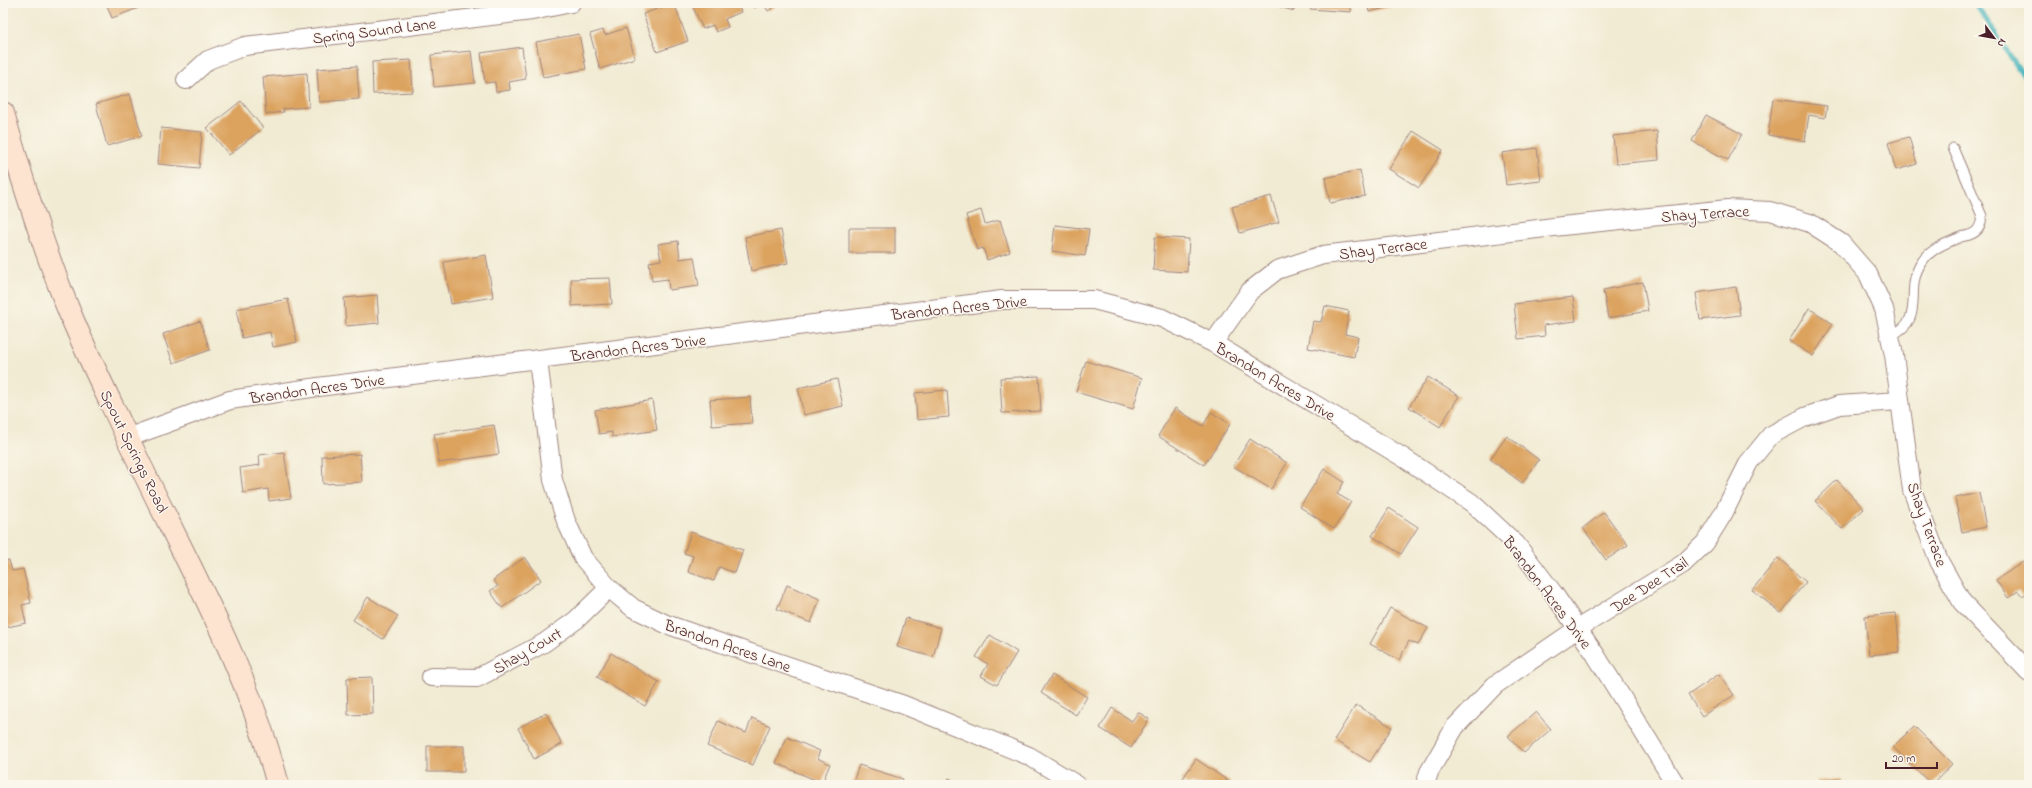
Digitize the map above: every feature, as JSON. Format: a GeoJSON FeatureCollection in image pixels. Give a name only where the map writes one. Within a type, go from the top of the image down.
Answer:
{"type":"FeatureCollection","features":[{"type":"Feature","properties":{"kind":"street","name":"Spring Sound Lane"},"geometry":{"type":"LineString","coordinates":[[186,80],[208,60],[245,46],[532,11],[571,3]]}},
{"type":"Feature","properties":{"kind":"street","name":"Spout Springs Road"},"geometry":{"type":"LineString","coordinates":[[3,114],[36,222],[66,302],[127,438],[199,582],[247,692],[272,759],[278,785]]}},
{"type":"Feature","properties":{"kind":"street","name":"Shay Terrace"},"geometry":{"type":"LineString","coordinates":[[1214,343],[1250,291],[1277,270],[1323,256],[1562,226],[1728,209],[1770,211],[1810,223],[1841,243],[1868,274],[1884,309],[1890,336],[1912,490],[1939,561],[1962,602],[2029,672]]}},
{"type":"Feature","properties":{"kind":"street","name":"Brandon Acres Drive"},"geometry":{"type":"LineString","coordinates":[[127,438],[230,400],[1002,300],[1094,300],[1162,318],[1214,343],[1404,458],[1472,503],[1516,544],[1577,629],[1676,785]]}},
{"type":"Feature","properties":{"kind":"street","name":"Brandon Acres Lane"},"geometry":{"type":"LineString","coordinates":[[538,360],[553,480],[566,521],[583,558],[609,588],[633,608],[666,624],[904,705],[1029,756],[1077,785]]}},
{"type":"Feature","properties":{"kind":"street","name":"Dee Dee Trail"},"geometry":{"type":"LineString","coordinates":[[1425,785],[1429,772],[1455,727],[1495,685],[1577,629],[1683,564],[1705,543],[1723,514],[1749,462],[1771,435],[1805,417],[1839,405],[1899,401]]}},
{"type":"Feature","properties":{"kind":"street","name":"Shay Court"},"geometry":{"type":"LineString","coordinates":[[431,677],[477,678],[544,643],[576,620],[609,588]]}},
{"type":"Feature","properties":{"kind":"lane"},"geometry":{"type":"LineString","coordinates":[[1890,336],[1905,327],[1910,320],[1914,279],[1921,263],[1932,251],[1943,244],[1976,232],[1981,226],[1982,216],[1953,148]]}},
{"type":"Feature","properties":{"kind":"building"},"geometry":{"type":"Polygon","coordinates":[[[106,3],[140,3],[141,7],[112,18],[106,3]]]}},
{"type":"Feature","properties":{"kind":"building"},"geometry":{"type":"Polygon","coordinates":[[[674,3],[688,41],[657,52],[643,14],[674,3]]]}},
{"type":"Feature","properties":{"kind":"building"},"geometry":{"type":"Polygon","coordinates":[[[691,3],[737,3],[741,12],[725,19],[728,27],[716,32],[713,25],[703,29],[691,3]]]}},
{"type":"Feature","properties":{"kind":"building"},"geometry":{"type":"Polygon","coordinates":[[[751,3],[763,3],[754,8],[751,3]]]}},
{"type":"Feature","properties":{"kind":"building"},"geometry":{"type":"Polygon","coordinates":[[[763,3],[781,3],[768,11],[763,3]]]}},
{"type":"Feature","properties":{"kind":"building"},"geometry":{"type":"Polygon","coordinates":[[[1266,3],[1296,3],[1294,11],[1266,3]]]}},
{"type":"Feature","properties":{"kind":"building"},"geometry":{"type":"Polygon","coordinates":[[[1310,3],[1351,3],[1351,12],[1310,9],[1310,3]]]}},
{"type":"Feature","properties":{"kind":"building"},"geometry":{"type":"Polygon","coordinates":[[[1367,3],[1403,3],[1403,4],[1369,12],[1367,3]]]}},
{"type":"Feature","properties":{"kind":"building"},"geometry":{"type":"Polygon","coordinates":[[[626,28],[635,58],[600,69],[590,34],[603,30],[605,35],[626,28]]]}},
{"type":"Feature","properties":{"kind":"building"},"geometry":{"type":"Polygon","coordinates":[[[579,34],[586,69],[543,77],[536,42],[579,34]]]}},
{"type":"Feature","properties":{"kind":"building"},"geometry":{"type":"Polygon","coordinates":[[[522,47],[526,79],[509,82],[510,90],[496,92],[495,82],[485,83],[481,53],[522,47]]]}},
{"type":"Feature","properties":{"kind":"building"},"geometry":{"type":"Polygon","coordinates":[[[471,51],[475,83],[434,87],[431,55],[471,51]]]}},
{"type":"Feature","properties":{"kind":"building"},"geometry":{"type":"Polygon","coordinates":[[[411,60],[413,92],[373,94],[372,62],[411,60]]]}},
{"type":"Feature","properties":{"kind":"building"},"geometry":{"type":"Polygon","coordinates":[[[357,66],[359,99],[319,102],[317,69],[357,66]]]}},
{"type":"Feature","properties":{"kind":"building"},"geometry":{"type":"Polygon","coordinates":[[[307,73],[309,107],[283,109],[284,112],[266,114],[263,77],[307,73]]]}},
{"type":"Feature","properties":{"kind":"building"},"geometry":{"type":"Polygon","coordinates":[[[130,94],[142,136],[107,146],[96,104],[130,94]]]}},
{"type":"Feature","properties":{"kind":"building"},"geometry":{"type":"Polygon","coordinates":[[[1773,99],[1827,106],[1825,118],[1809,115],[1805,141],[1768,135],[1773,99]]]}},
{"type":"Feature","properties":{"kind":"building"},"geometry":{"type":"Polygon","coordinates":[[[241,101],[263,128],[229,155],[207,128],[241,101]]]}},
{"type":"Feature","properties":{"kind":"building"},"geometry":{"type":"Polygon","coordinates":[[[1706,115],[1742,134],[1728,160],[1692,141],[1706,115]]]}},
{"type":"Feature","properties":{"kind":"building"},"geometry":{"type":"Polygon","coordinates":[[[161,128],[202,132],[199,168],[158,164],[161,128]]]}},
{"type":"Feature","properties":{"kind":"building"},"geometry":{"type":"Polygon","coordinates":[[[1413,131],[1443,150],[1419,188],[1389,169],[1413,131]]]}},
{"type":"Feature","properties":{"kind":"building"},"geometry":{"type":"Polygon","coordinates":[[[1657,131],[1659,160],[1616,164],[1613,136],[1657,131]]]}},
{"type":"Feature","properties":{"kind":"building"},"geometry":{"type":"Polygon","coordinates":[[[1909,137],[1917,164],[1896,170],[1888,143],[1909,137]]]}},
{"type":"Feature","properties":{"kind":"building"},"geometry":{"type":"Polygon","coordinates":[[[1537,148],[1541,181],[1506,185],[1502,153],[1537,148]]]}},
{"type":"Feature","properties":{"kind":"building"},"geometry":{"type":"Polygon","coordinates":[[[1360,170],[1365,196],[1330,203],[1325,178],[1360,170]]]}},
{"type":"Feature","properties":{"kind":"building"},"geometry":{"type":"Polygon","coordinates":[[[1271,196],[1279,222],[1240,233],[1232,207],[1271,196]]]}},
{"type":"Feature","properties":{"kind":"building"},"geometry":{"type":"Polygon","coordinates":[[[981,210],[985,224],[1000,220],[1010,252],[987,260],[983,248],[977,250],[966,215],[981,210]]]}},
{"type":"Feature","properties":{"kind":"building"},"geometry":{"type":"Polygon","coordinates":[[[1055,225],[1089,229],[1085,256],[1052,251],[1055,225]]]}},
{"type":"Feature","properties":{"kind":"building"},"geometry":{"type":"Polygon","coordinates":[[[849,228],[895,228],[895,253],[849,253],[849,228]]]}},
{"type":"Feature","properties":{"kind":"building"},"geometry":{"type":"Polygon","coordinates":[[[781,230],[788,263],[751,271],[745,237],[781,230]]]}},
{"type":"Feature","properties":{"kind":"building"},"geometry":{"type":"Polygon","coordinates":[[[1155,237],[1189,239],[1187,272],[1153,270],[1155,237]]]}},
{"type":"Feature","properties":{"kind":"building"},"geometry":{"type":"Polygon","coordinates":[[[678,241],[680,259],[694,257],[699,286],[669,290],[668,279],[652,281],[649,262],[661,260],[658,244],[678,241]]]}},
{"type":"Feature","properties":{"kind":"building"},"geometry":{"type":"Polygon","coordinates":[[[486,255],[493,297],[451,304],[444,262],[486,255]]]}},
{"type":"Feature","properties":{"kind":"building"},"geometry":{"type":"Polygon","coordinates":[[[610,278],[612,304],[572,306],[571,279],[610,278]]]}},
{"type":"Feature","properties":{"kind":"building"},"geometry":{"type":"Polygon","coordinates":[[[1643,282],[1648,311],[1608,318],[1603,290],[1643,282]]]}},
{"type":"Feature","properties":{"kind":"building"},"geometry":{"type":"Polygon","coordinates":[[[1736,287],[1740,315],[1700,320],[1696,293],[1736,287]]]}},
{"type":"Feature","properties":{"kind":"building"},"geometry":{"type":"Polygon","coordinates":[[[377,295],[379,323],[346,326],[344,298],[377,295]]]}},
{"type":"Feature","properties":{"kind":"building"},"geometry":{"type":"Polygon","coordinates":[[[1573,297],[1576,321],[1544,325],[1545,336],[1518,339],[1514,304],[1573,297]]]}},
{"type":"Feature","properties":{"kind":"building"},"geometry":{"type":"Polygon","coordinates":[[[288,299],[297,342],[273,347],[270,332],[242,338],[236,309],[288,299]]]}},
{"type":"Feature","properties":{"kind":"building"},"geometry":{"type":"Polygon","coordinates":[[[1325,306],[1349,311],[1345,334],[1358,337],[1354,357],[1308,348],[1313,321],[1321,322],[1325,306]]]}},
{"type":"Feature","properties":{"kind":"building"},"geometry":{"type":"Polygon","coordinates":[[[1809,308],[1833,324],[1813,356],[1789,341],[1809,308]]]}},
{"type":"Feature","properties":{"kind":"building"},"geometry":{"type":"Polygon","coordinates":[[[200,321],[210,350],[173,363],[163,334],[200,321]]]}},
{"type":"Feature","properties":{"kind":"building"},"geometry":{"type":"Polygon","coordinates":[[[1086,361],[1142,378],[1133,409],[1076,392],[1086,361]]]}},
{"type":"Feature","properties":{"kind":"building"},"geometry":{"type":"Polygon","coordinates":[[[1039,376],[1041,411],[1002,413],[1000,378],[1039,376]]]}},
{"type":"Feature","properties":{"kind":"building"},"geometry":{"type":"Polygon","coordinates":[[[1428,377],[1459,396],[1440,427],[1409,407],[1428,377]]]}},
{"type":"Feature","properties":{"kind":"building"},"geometry":{"type":"Polygon","coordinates":[[[837,379],[843,406],[804,415],[798,388],[837,379]]]}},
{"type":"Feature","properties":{"kind":"building"},"geometry":{"type":"Polygon","coordinates":[[[947,390],[949,417],[917,420],[915,393],[947,390]]]}},
{"type":"Feature","properties":{"kind":"building"},"geometry":{"type":"Polygon","coordinates":[[[750,397],[752,423],[712,426],[710,400],[750,397]]]}},
{"type":"Feature","properties":{"kind":"building"},"geometry":{"type":"Polygon","coordinates":[[[652,400],[657,430],[612,437],[612,432],[599,434],[595,410],[652,400]]]}},
{"type":"Feature","properties":{"kind":"building"},"geometry":{"type":"Polygon","coordinates":[[[1175,408],[1203,426],[1211,412],[1230,424],[1204,465],[1158,436],[1175,408]]]}},
{"type":"Feature","properties":{"kind":"building"},"geometry":{"type":"Polygon","coordinates":[[[494,425],[499,454],[439,463],[434,434],[494,425]]]}},
{"type":"Feature","properties":{"kind":"building"},"geometry":{"type":"Polygon","coordinates":[[[1507,436],[1539,460],[1522,483],[1490,459],[1507,436]]]}},
{"type":"Feature","properties":{"kind":"building"},"geometry":{"type":"Polygon","coordinates":[[[1250,439],[1287,463],[1271,489],[1233,466],[1250,439]]]}},
{"type":"Feature","properties":{"kind":"building"},"geometry":{"type":"Polygon","coordinates":[[[284,452],[291,498],[269,501],[268,489],[243,493],[240,468],[260,465],[259,455],[284,452]]]}},
{"type":"Feature","properties":{"kind":"building"},"geometry":{"type":"Polygon","coordinates":[[[360,454],[362,482],[323,484],[322,456],[360,454]]]}},
{"type":"Feature","properties":{"kind":"building"},"geometry":{"type":"Polygon","coordinates":[[[1324,469],[1344,482],[1337,494],[1351,502],[1334,529],[1300,507],[1324,469]]]}},
{"type":"Feature","properties":{"kind":"building"},"geometry":{"type":"Polygon","coordinates":[[[1837,480],[1864,509],[1842,529],[1815,501],[1837,480]]]}},
{"type":"Feature","properties":{"kind":"building"},"geometry":{"type":"Polygon","coordinates":[[[1979,493],[1986,527],[1962,532],[1955,498],[1979,493]]]}},
{"type":"Feature","properties":{"kind":"building"},"geometry":{"type":"Polygon","coordinates":[[[1389,508],[1418,527],[1401,554],[1372,536],[1389,508]]]}},
{"type":"Feature","properties":{"kind":"building"},"geometry":{"type":"Polygon","coordinates":[[[1604,512],[1628,545],[1606,560],[1583,528],[1604,512]]]}},
{"type":"Feature","properties":{"kind":"building"},"geometry":{"type":"Polygon","coordinates":[[[691,532],[743,550],[735,573],[719,567],[714,581],[688,572],[693,556],[684,553],[691,532]]]}},
{"type":"Feature","properties":{"kind":"building"},"geometry":{"type":"Polygon","coordinates":[[[525,557],[541,580],[502,608],[490,591],[498,586],[493,580],[525,557]]]}},
{"type":"Feature","properties":{"kind":"building"},"geometry":{"type":"Polygon","coordinates":[[[1778,558],[1806,582],[1781,613],[1752,590],[1778,558]]]}},
{"type":"Feature","properties":{"kind":"building"},"geometry":{"type":"Polygon","coordinates":[[[9,560],[12,571],[23,569],[31,603],[22,605],[26,623],[3,628],[3,561],[9,560]]]}},
{"type":"Feature","properties":{"kind":"building"},"geometry":{"type":"Polygon","coordinates":[[[2023,562],[2029,571],[2029,592],[2022,596],[2018,591],[2008,598],[1996,580],[2023,562]]]}},
{"type":"Feature","properties":{"kind":"building"},"geometry":{"type":"Polygon","coordinates":[[[787,585],[820,599],[811,623],[777,609],[787,585]]]}},
{"type":"Feature","properties":{"kind":"building"},"geometry":{"type":"Polygon","coordinates":[[[368,597],[398,616],[383,639],[353,620],[368,597]]]}},
{"type":"Feature","properties":{"kind":"building"},"geometry":{"type":"Polygon","coordinates":[[[1390,608],[1428,628],[1418,645],[1409,641],[1399,660],[1370,644],[1390,608]]]}},
{"type":"Feature","properties":{"kind":"building"},"geometry":{"type":"Polygon","coordinates":[[[1896,613],[1900,652],[1869,655],[1865,616],[1896,613]]]}},
{"type":"Feature","properties":{"kind":"building"},"geometry":{"type":"Polygon","coordinates":[[[906,618],[941,628],[933,657],[897,647],[906,618]]]}},
{"type":"Feature","properties":{"kind":"building"},"geometry":{"type":"Polygon","coordinates":[[[990,635],[1017,652],[997,685],[981,676],[988,664],[976,657],[990,635]]]}},
{"type":"Feature","properties":{"kind":"building"},"geometry":{"type":"Polygon","coordinates":[[[611,653],[659,682],[645,706],[597,677],[611,653]]]}},
{"type":"Feature","properties":{"kind":"building"},"geometry":{"type":"Polygon","coordinates":[[[1719,674],[1734,695],[1702,716],[1688,695],[1719,674]]]}},
{"type":"Feature","properties":{"kind":"building"},"geometry":{"type":"Polygon","coordinates":[[[1052,675],[1087,697],[1076,715],[1041,693],[1052,675]]]}},
{"type":"Feature","properties":{"kind":"building"},"geometry":{"type":"Polygon","coordinates":[[[372,677],[373,714],[348,715],[347,678],[372,677]]]}},
{"type":"Feature","properties":{"kind":"building"},"geometry":{"type":"Polygon","coordinates":[[[1356,705],[1392,727],[1370,762],[1334,740],[1356,705]]]}},
{"type":"Feature","properties":{"kind":"building"},"geometry":{"type":"Polygon","coordinates":[[[1112,708],[1132,721],[1138,712],[1149,719],[1131,748],[1100,728],[1112,708]]]}},
{"type":"Feature","properties":{"kind":"building"},"geometry":{"type":"Polygon","coordinates":[[[1536,712],[1551,729],[1524,753],[1508,736],[1536,712]]]}},
{"type":"Feature","properties":{"kind":"building"},"geometry":{"type":"Polygon","coordinates":[[[546,713],[562,744],[534,759],[518,728],[546,713]]]}},
{"type":"Feature","properties":{"kind":"building"},"geometry":{"type":"Polygon","coordinates":[[[752,718],[770,726],[753,765],[707,746],[718,721],[746,733],[752,718]]]}},
{"type":"Feature","properties":{"kind":"building"},"geometry":{"type":"Polygon","coordinates":[[[1914,726],[1952,764],[1932,785],[1893,747],[1914,726]]]}},
{"type":"Feature","properties":{"kind":"building"},"geometry":{"type":"Polygon","coordinates":[[[787,737],[820,751],[817,758],[830,764],[822,783],[776,763],[787,737]]]}},
{"type":"Feature","properties":{"kind":"building"},"geometry":{"type":"Polygon","coordinates":[[[427,746],[464,746],[464,772],[427,772],[427,746]]]}},
{"type":"Feature","properties":{"kind":"building"},"geometry":{"type":"Polygon","coordinates":[[[1196,759],[1231,783],[1229,785],[1187,785],[1181,781],[1196,759]]]}},
{"type":"Feature","properties":{"kind":"building"},"geometry":{"type":"Polygon","coordinates":[[[859,765],[903,779],[901,785],[852,785],[859,765]]]}},
{"type":"Feature","properties":{"kind":"building"},"geometry":{"type":"Polygon","coordinates":[[[949,778],[960,785],[945,785],[949,778]]]}},
{"type":"Feature","properties":{"kind":"building"},"geometry":{"type":"Polygon","coordinates":[[[1841,779],[1841,785],[1818,785],[1817,781],[1841,779]]]}},
{"type":"Feature","properties":{"kind":"waterway"},"geometry":{"type":"LineString","coordinates":[[1975,3],[2029,84]]}}]}
